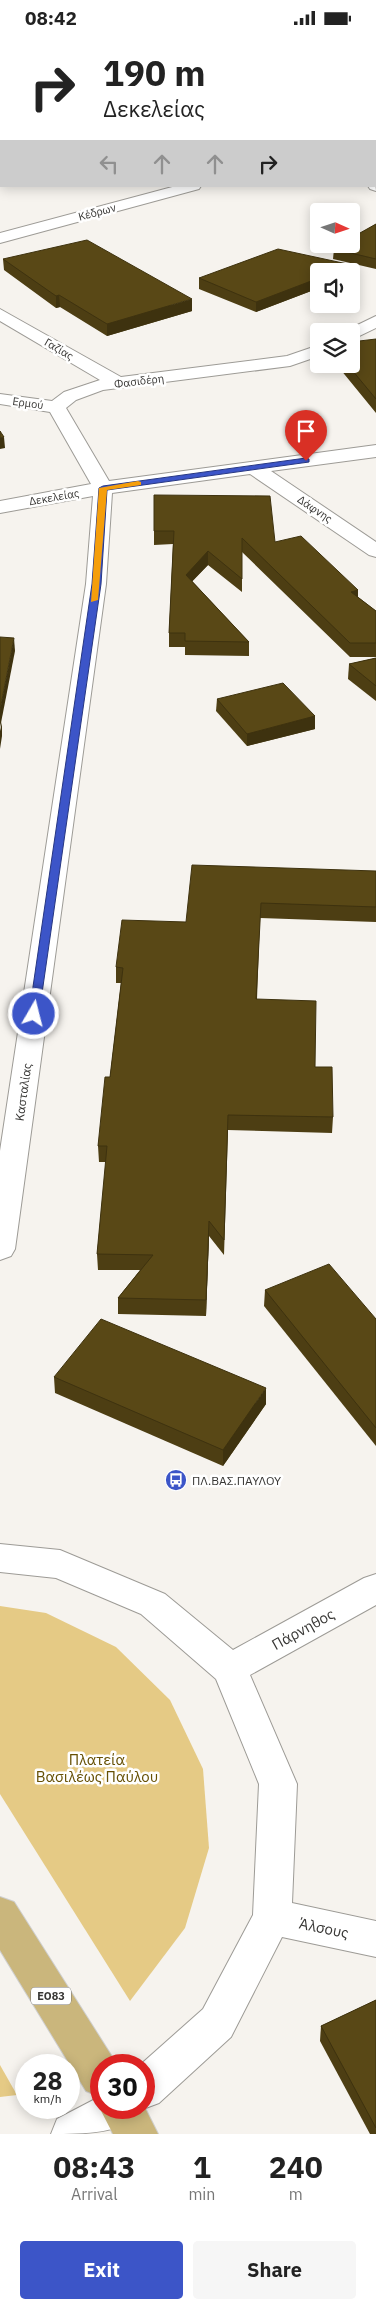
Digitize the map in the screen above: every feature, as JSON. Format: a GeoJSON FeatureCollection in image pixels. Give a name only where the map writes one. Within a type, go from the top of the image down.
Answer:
{"type":"FeatureCollection","features":[{"type":"Feature","properties":{"kind":"main road","name":"ΕΟ83"},"geometry":{"type":"LineString","coordinates":[[0,1915],[91,2054]]}},
{"type":"Feature","properties":{"kind":"street","name":"Κέδρων"},"geometry":{"type":"LineString","coordinates":[[0,238],[190,187]]}},
{"type":"Feature","properties":{"kind":"street","name":"Γαζίας"},"geometry":{"type":"LineString","coordinates":[[0,314],[118,383]]}},
{"type":"Feature","properties":{"kind":"street"},"geometry":{"type":"LineString","coordinates":[[360,330],[376,321]]}},
{"type":"Feature","properties":{"kind":"street","name":"Φασιδέρη"},"geometry":{"type":"LineString","coordinates":[[56,407],[81,391],[118,383],[290,361],[310,353]]}},
{"type":"Feature","properties":{"kind":"street","name":"Ερμού"},"geometry":{"type":"LineString","coordinates":[[0,399],[56,407]]}},
{"type":"Feature","properties":{"kind":"street"},"geometry":{"type":"LineString","coordinates":[[56,407],[103,488]]}},
{"type":"Feature","properties":{"kind":"street","name":"Δεκελείας"},"geometry":{"type":"LineString","coordinates":[[0,507],[103,488],[376,451]]}},
{"type":"Feature","properties":{"kind":"street","name":"Δάφνης"},"geometry":{"type":"LineString","coordinates":[[254,468],[376,551]]}},
{"type":"Feature","properties":{"kind":"street","name":"Κασταλίας"},"geometry":{"type":"LineString","coordinates":[[0,1249],[96,584],[103,488]]}},
{"type":"Feature","properties":{"kind":"street"},"geometry":{"type":"LineString","coordinates":[[0,1558],[60,1564],[153,1604],[230,1669],[278,1784],[272,1917],[217,2023],[155,2077]]}},
{"type":"Feature","properties":{"kind":"street","name":"Πάρνηθος"},"geometry":{"type":"LineString","coordinates":[[230,1669],[376,1588]]}},
{"type":"Feature","properties":{"kind":"street","name":"Άλσους"},"geometry":{"type":"LineString","coordinates":[[272,1917],[376,1939]]}},
{"type":"Feature","properties":{"kind":"street"},"geometry":{"type":"LineString","coordinates":[[72,2134],[98,2119]]}},
{"type":"Feature","properties":{"kind":"green space","name":"Πλατεία Βασιλέως Παύλου"},"geometry":{"type":"Polygon","coordinates":[[[0,1606],[46,1613],[116,1647],[170,1700],[203,1769],[209,1848],[185,1928],[130,2001],[0,1794],[0,1606]]]}},
{"type":"Feature","properties":{"kind":"green space"},"geometry":{"type":"Polygon","coordinates":[[[0,2065],[15,2091],[15,2095],[0,2097],[0,2065]]]}},
{"type":"Feature","properties":{"kind":"building"},"geometry":{"type":"Polygon","coordinates":[[[376,224],[376,259],[351,253],[360,253],[360,233],[376,224]]]}},
{"type":"Feature","properties":{"kind":"building"},"geometry":{"type":"Polygon","coordinates":[[[87,240],[192,299],[107,324],[59,295],[56,296],[3,259],[87,240]]]}},
{"type":"Feature","properties":{"kind":"building"},"geometry":{"type":"Polygon","coordinates":[[[278,249],[343,263],[310,263],[310,281],[256,302],[199,278],[278,249]]]}},
{"type":"Feature","properties":{"kind":"building"},"geometry":{"type":"Polygon","coordinates":[[[376,339],[376,399],[354,373],[360,373],[360,341],[376,339]]]}},
{"type":"Feature","properties":{"kind":"building"},"geometry":{"type":"Polygon","coordinates":[[[154,495],[270,496],[275,542],[301,536],[358,590],[351,592],[376,611],[376,643],[350,643],[242,538],[242,579],[208,551],[186,575],[249,642],[185,641],[185,633],[169,633],[174,531],[154,531],[154,495]]]}},
{"type":"Feature","properties":{"kind":"building"},"geometry":{"type":"Polygon","coordinates":[[[0,637],[14,638],[0,710],[0,637]]]}},
{"type":"Feature","properties":{"kind":"building"},"geometry":{"type":"Polygon","coordinates":[[[376,658],[376,686],[349,664],[376,658]]]}},
{"type":"Feature","properties":{"kind":"building"},"geometry":{"type":"Polygon","coordinates":[[[283,683],[315,716],[247,734],[217,699],[283,683]]]}},
{"type":"Feature","properties":{"kind":"building"},"geometry":{"type":"Polygon","coordinates":[[[192,865],[376,871],[376,907],[261,903],[256,999],[316,1001],[315,1067],[332,1067],[333,1117],[228,1115],[224,1240],[209,1221],[206,1300],[118,1298],[153,1255],[97,1254],[107,1146],[98,1146],[105,1077],[110,1077],[123,968],[116,967],[122,920],[186,922],[192,865]]]}},
{"type":"Feature","properties":{"kind":"building"},"geometry":{"type":"Polygon","coordinates":[[[329,1264],[376,1319],[376,1428],[265,1290],[329,1264]]]}},
{"type":"Feature","properties":{"kind":"building"},"geometry":{"type":"Polygon","coordinates":[[[101,1319],[266,1388],[223,1450],[54,1377],[101,1319]]]}},
{"type":"Feature","properties":{"kind":"building"},"geometry":{"type":"Polygon","coordinates":[[[376,2000],[376,2128],[321,2026],[376,2000]]]}},
{"type":"Feature","properties":{"kind":"slow traffic"},"geometry":{"type":"LineString","coordinates":[[94,600],[103,488],[138,483]]}},
{"type":"Feature","properties":{"kind":"place","name":"ΠΛ.ΒΑΣ.ΠΑΥΛΟΥ"},"geometry":{"type":"Point","coordinates":[176,1480]}},
{"type":"Feature","properties":{"kind":"route"},"geometry":{"type":"LineString","coordinates":[[34,1014],[96,584],[103,488],[306,461]]}}]}
